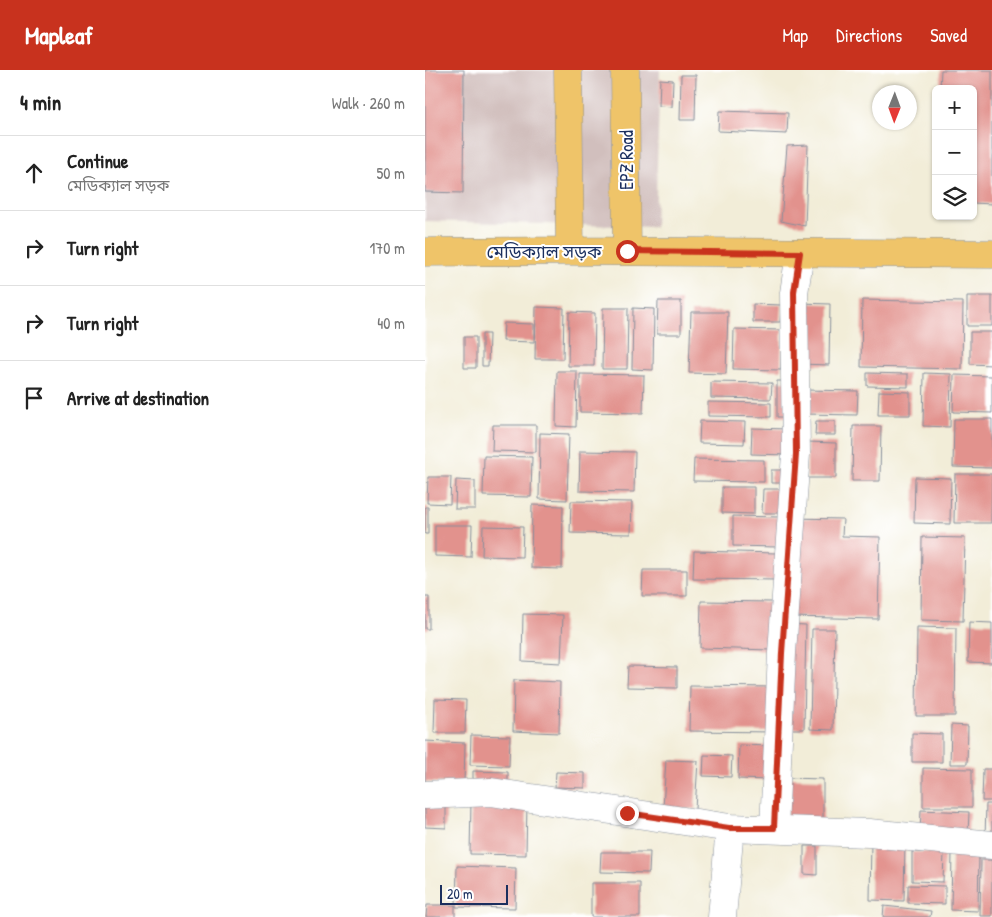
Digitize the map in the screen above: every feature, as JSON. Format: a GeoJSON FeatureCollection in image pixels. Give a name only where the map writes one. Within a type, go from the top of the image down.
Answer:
{"type":"FeatureCollection","features":[{"type":"Feature","properties":{"kind":"main road"},"geometry":{"type":"LineString","coordinates":[[568,70],[570,251]]}},
{"type":"Feature","properties":{"kind":"main road","name":"EPZ Road"},"geometry":{"type":"LineString","coordinates":[[625,70],[627,251]]}},
{"type":"Feature","properties":{"kind":"main road","name":"মেডিক্যাল সড়ক"},"geometry":{"type":"LineString","coordinates":[[425,252],[627,251],[992,254]]}},
{"type":"Feature","properties":{"kind":"street"},"geometry":{"type":"LineString","coordinates":[[774,828],[782,653],[796,454],[794,292],[800,253]]}},
{"type":"Feature","properties":{"kind":"street"},"geometry":{"type":"LineString","coordinates":[[425,795],[491,792],[729,828],[774,828],[792,831],[869,833],[992,845]]}},
{"type":"Feature","properties":{"kind":"street"},"geometry":{"type":"LineString","coordinates":[[722,917],[729,828]]}},
{"type":"Feature","properties":{"kind":"shaded area"},"geometry":{"type":"Polygon","coordinates":[[[425,70],[660,70],[655,227],[425,221],[425,70]]]}},
{"type":"Feature","properties":{"kind":"building"},"geometry":{"type":"Polygon","coordinates":[[[425,70],[464,70],[463,193],[425,192],[425,70]]]}},
{"type":"Feature","properties":{"kind":"building"},"geometry":{"type":"Polygon","coordinates":[[[941,70],[992,70],[992,204],[977,203],[977,85],[940,85],[941,70]]]}},
{"type":"Feature","properties":{"kind":"building"},"geometry":{"type":"Polygon","coordinates":[[[681,75],[696,75],[695,120],[680,120],[681,75]]]}},
{"type":"Feature","properties":{"kind":"building"},"geometry":{"type":"Polygon","coordinates":[[[660,79],[673,80],[672,107],[659,106],[660,79]]]}},
{"type":"Feature","properties":{"kind":"building"},"geometry":{"type":"Polygon","coordinates":[[[719,111],[788,113],[787,134],[718,131],[719,111]]]}},
{"type":"Feature","properties":{"kind":"building"},"geometry":{"type":"Polygon","coordinates":[[[808,145],[805,226],[781,221],[787,146],[808,145]]]}},
{"type":"Feature","properties":{"kind":"building"},"geometry":{"type":"Polygon","coordinates":[[[967,296],[992,296],[992,326],[967,326],[967,296]]]}},
{"type":"Feature","properties":{"kind":"building"},"geometry":{"type":"Polygon","coordinates":[[[862,300],[963,302],[962,369],[861,367],[862,300]]]}},
{"type":"Feature","properties":{"kind":"building"},"geometry":{"type":"Polygon","coordinates":[[[658,301],[681,301],[681,334],[657,334],[658,301]]]}},
{"type":"Feature","properties":{"kind":"building"},"geometry":{"type":"Polygon","coordinates":[[[801,303],[830,304],[829,365],[800,364],[801,303]]]}},
{"type":"Feature","properties":{"kind":"building"},"geometry":{"type":"Polygon","coordinates":[[[753,304],[781,305],[780,322],[753,322],[753,304]]]}},
{"type":"Feature","properties":{"kind":"building"},"geometry":{"type":"Polygon","coordinates":[[[536,307],[564,308],[563,359],[535,359],[536,307]]]}},
{"type":"Feature","properties":{"kind":"building"},"geometry":{"type":"Polygon","coordinates":[[[603,308],[628,308],[627,369],[602,369],[603,308]]]}},
{"type":"Feature","properties":{"kind":"building"},"geometry":{"type":"Polygon","coordinates":[[[633,308],[654,309],[653,370],[632,369],[633,308]]]}},
{"type":"Feature","properties":{"kind":"building"},"geometry":{"type":"Polygon","coordinates":[[[569,312],[595,313],[594,366],[568,366],[569,312]]]}},
{"type":"Feature","properties":{"kind":"building"},"geometry":{"type":"Polygon","coordinates":[[[691,312],[728,312],[726,374],[689,373],[691,312]]]}},
{"type":"Feature","properties":{"kind":"building"},"geometry":{"type":"Polygon","coordinates":[[[504,323],[534,324],[534,342],[503,341],[504,323]]]}},
{"type":"Feature","properties":{"kind":"building"},"geometry":{"type":"Polygon","coordinates":[[[734,329],[782,330],[781,370],[733,369],[734,329]]]}},
{"type":"Feature","properties":{"kind":"building"},"geometry":{"type":"Polygon","coordinates":[[[970,332],[992,332],[992,365],[970,364],[970,332]]]}},
{"type":"Feature","properties":{"kind":"building"},"geometry":{"type":"Polygon","coordinates":[[[482,334],[489,334],[488,366],[482,366],[482,334]]]}},
{"type":"Feature","properties":{"kind":"building"},"geometry":{"type":"Polygon","coordinates":[[[464,337],[476,337],[476,368],[464,368],[464,337]]]}},
{"type":"Feature","properties":{"kind":"building"},"geometry":{"type":"Polygon","coordinates":[[[557,371],[577,371],[576,427],[556,426],[557,371]]]}},
{"type":"Feature","properties":{"kind":"building"},"geometry":{"type":"Polygon","coordinates":[[[867,373],[908,374],[908,387],[867,386],[867,373]]]}},
{"type":"Feature","properties":{"kind":"building"},"geometry":{"type":"Polygon","coordinates":[[[924,373],[951,374],[950,427],[923,426],[924,373]]]}},
{"type":"Feature","properties":{"kind":"building"},"geometry":{"type":"Polygon","coordinates":[[[580,374],[644,375],[643,413],[580,412],[580,374]]]}},
{"type":"Feature","properties":{"kind":"building"},"geometry":{"type":"Polygon","coordinates":[[[954,375],[992,376],[992,413],[953,412],[954,375]]]}},
{"type":"Feature","properties":{"kind":"building"},"geometry":{"type":"Polygon","coordinates":[[[777,381],[790,381],[789,417],[777,417],[777,381]]]}},
{"type":"Feature","properties":{"kind":"building"},"geometry":{"type":"Polygon","coordinates":[[[711,382],[772,383],[771,399],[711,398],[711,382]]]}},
{"type":"Feature","properties":{"kind":"building"},"geometry":{"type":"Polygon","coordinates":[[[805,390],[858,391],[857,415],[804,414],[805,390]]]}},
{"type":"Feature","properties":{"kind":"building"},"geometry":{"type":"Polygon","coordinates":[[[879,391],[910,392],[910,415],[878,415],[879,391]]]}},
{"type":"Feature","properties":{"kind":"building"},"geometry":{"type":"Polygon","coordinates":[[[708,402],[771,403],[771,417],[708,416],[708,402]]]}},
{"type":"Feature","properties":{"kind":"building"},"geometry":{"type":"Polygon","coordinates":[[[954,419],[992,419],[992,468],[953,467],[954,419]]]}},
{"type":"Feature","properties":{"kind":"building"},"geometry":{"type":"Polygon","coordinates":[[[700,421],[745,422],[744,444],[699,443],[700,421]]]}},
{"type":"Feature","properties":{"kind":"building"},"geometry":{"type":"Polygon","coordinates":[[[816,421],[835,421],[835,435],[815,435],[816,421]]]}},
{"type":"Feature","properties":{"kind":"building"},"geometry":{"type":"Polygon","coordinates":[[[493,425],[536,425],[536,452],[492,451],[493,425]]]}},
{"type":"Feature","properties":{"kind":"building"},"geometry":{"type":"Polygon","coordinates":[[[853,426],[881,426],[880,481],[852,481],[853,426]]]}},
{"type":"Feature","properties":{"kind":"building"},"geometry":{"type":"Polygon","coordinates":[[[752,428],[788,429],[788,455],[751,454],[752,428]]]}},
{"type":"Feature","properties":{"kind":"building"},"geometry":{"type":"Polygon","coordinates":[[[540,433],[569,434],[567,500],[539,499],[540,433]]]}},
{"type":"Feature","properties":{"kind":"building"},"geometry":{"type":"Polygon","coordinates":[[[807,442],[836,443],[836,478],[807,478],[807,442]]]}},
{"type":"Feature","properties":{"kind":"building"},"geometry":{"type":"Polygon","coordinates":[[[580,451],[635,452],[634,492],[579,491],[580,451]]]}},
{"type":"Feature","properties":{"kind":"building"},"geometry":{"type":"Polygon","coordinates":[[[484,456],[532,457],[531,497],[483,496],[484,456]]]}},
{"type":"Feature","properties":{"kind":"building"},"geometry":{"type":"Polygon","coordinates":[[[694,459],[764,460],[764,482],[693,481],[694,459]]]}},
{"type":"Feature","properties":{"kind":"building"},"geometry":{"type":"Polygon","coordinates":[[[771,470],[788,470],[787,483],[771,483],[771,470]]]}},
{"type":"Feature","properties":{"kind":"building"},"geometry":{"type":"Polygon","coordinates":[[[955,474],[992,474],[991,523],[954,523],[955,474]]]}},
{"type":"Feature","properties":{"kind":"building"},"geometry":{"type":"Polygon","coordinates":[[[428,477],[451,477],[450,504],[427,503],[428,477]]]}},
{"type":"Feature","properties":{"kind":"building"},"geometry":{"type":"Polygon","coordinates":[[[915,477],[951,478],[950,524],[914,523],[915,477]]]}},
{"type":"Feature","properties":{"kind":"building"},"geometry":{"type":"Polygon","coordinates":[[[456,480],[475,481],[475,509],[455,509],[456,480]]]}},
{"type":"Feature","properties":{"kind":"building"},"geometry":{"type":"Polygon","coordinates":[[[722,487],[754,487],[754,514],[722,513],[722,487]]]}},
{"type":"Feature","properties":{"kind":"building"},"geometry":{"type":"Polygon","coordinates":[[[763,489],[787,489],[786,513],[762,513],[763,489]]]}},
{"type":"Feature","properties":{"kind":"building"},"geometry":{"type":"Polygon","coordinates":[[[571,501],[632,502],[631,534],[570,533],[571,501]]]}},
{"type":"Feature","properties":{"kind":"building"},"geometry":{"type":"Polygon","coordinates":[[[532,505],[563,506],[562,569],[531,568],[532,505]]]}},
{"type":"Feature","properties":{"kind":"building"},"geometry":{"type":"Polygon","coordinates":[[[425,507],[428,507],[428,534],[425,534],[425,507]]]}},
{"type":"Feature","properties":{"kind":"building"},"geometry":{"type":"Polygon","coordinates":[[[733,516],[779,517],[778,547],[733,546],[733,516]]]}},
{"type":"Feature","properties":{"kind":"building"},"geometry":{"type":"Polygon","coordinates":[[[793,518],[843,519],[842,536],[880,537],[878,619],[791,617],[793,518]]]}},
{"type":"Feature","properties":{"kind":"building"},"geometry":{"type":"Polygon","coordinates":[[[435,525],[472,525],[471,557],[435,556],[435,525]]]}},
{"type":"Feature","properties":{"kind":"building"},"geometry":{"type":"Polygon","coordinates":[[[483,526],[523,527],[522,557],[482,556],[483,526]]]}},
{"type":"Feature","properties":{"kind":"building"},"geometry":{"type":"Polygon","coordinates":[[[922,537],[965,538],[963,621],[921,620],[922,537]]]}},
{"type":"Feature","properties":{"kind":"building"},"geometry":{"type":"Polygon","coordinates":[[[694,551],[777,553],[777,580],[693,579],[694,551]]]}},
{"type":"Feature","properties":{"kind":"building"},"geometry":{"type":"Polygon","coordinates":[[[643,570],[687,570],[687,596],[642,596],[643,570]]]}},
{"type":"Feature","properties":{"kind":"building"},"geometry":{"type":"Polygon","coordinates":[[[425,597],[429,597],[429,629],[425,629],[425,597]]]}},
{"type":"Feature","properties":{"kind":"building"},"geometry":{"type":"Polygon","coordinates":[[[701,601],[772,602],[771,650],[700,648],[701,601]]]}},
{"type":"Feature","properties":{"kind":"building"},"geometry":{"type":"Polygon","coordinates":[[[523,614],[563,615],[561,663],[522,661],[523,614]]]}},
{"type":"Feature","properties":{"kind":"building"},"geometry":{"type":"Polygon","coordinates":[[[969,622],[992,623],[992,663],[968,662],[969,622]]]}},
{"type":"Feature","properties":{"kind":"building"},"geometry":{"type":"Polygon","coordinates":[[[787,624],[806,625],[804,729],[785,729],[787,624]]]}},
{"type":"Feature","properties":{"kind":"building"},"geometry":{"type":"Polygon","coordinates":[[[917,627],[956,628],[955,716],[916,716],[917,627]]]}},
{"type":"Feature","properties":{"kind":"building"},"geometry":{"type":"Polygon","coordinates":[[[812,629],[835,629],[833,730],[810,729],[812,629]]]}},
{"type":"Feature","properties":{"kind":"building"},"geometry":{"type":"Polygon","coordinates":[[[628,666],[677,667],[677,688],[627,687],[628,666]]]}},
{"type":"Feature","properties":{"kind":"building"},"geometry":{"type":"Polygon","coordinates":[[[514,680],[560,682],[559,733],[513,731],[514,680]]]}},
{"type":"Feature","properties":{"kind":"building"},"geometry":{"type":"Polygon","coordinates":[[[690,686],[775,687],[774,732],[689,731],[690,686]]]}},
{"type":"Feature","properties":{"kind":"building"},"geometry":{"type":"Polygon","coordinates":[[[435,699],[466,700],[465,733],[434,733],[435,699]]]}},
{"type":"Feature","properties":{"kind":"building"},"geometry":{"type":"Polygon","coordinates":[[[951,725],[968,726],[967,764],[950,764],[951,725]]]}},
{"type":"Feature","properties":{"kind":"building"},"geometry":{"type":"Polygon","coordinates":[[[912,733],[942,734],[942,762],[912,762],[912,733]]]}},
{"type":"Feature","properties":{"kind":"building"},"geometry":{"type":"Polygon","coordinates":[[[471,735],[510,736],[509,766],[470,765],[471,735]]]}},
{"type":"Feature","properties":{"kind":"building"},"geometry":{"type":"Polygon","coordinates":[[[425,741],[465,743],[464,784],[425,782],[425,741]]]}},
{"type":"Feature","properties":{"kind":"building"},"geometry":{"type":"Polygon","coordinates":[[[739,745],[772,746],[771,780],[738,779],[739,745]]]}},
{"type":"Feature","properties":{"kind":"building"},"geometry":{"type":"Polygon","coordinates":[[[704,755],[732,756],[731,777],[703,776],[704,755]]]}},
{"type":"Feature","properties":{"kind":"building"},"geometry":{"type":"Polygon","coordinates":[[[666,760],[698,761],[695,809],[663,808],[666,760]]]}},
{"type":"Feature","properties":{"kind":"building"},"geometry":{"type":"Polygon","coordinates":[[[923,768],[972,769],[972,807],[923,807],[923,768]]]}},
{"type":"Feature","properties":{"kind":"building"},"geometry":{"type":"Polygon","coordinates":[[[983,769],[992,769],[992,801],[982,801],[983,769]]]}},
{"type":"Feature","properties":{"kind":"building"},"geometry":{"type":"Polygon","coordinates":[[[473,771],[508,772],[508,784],[473,783],[473,771]]]}},
{"type":"Feature","properties":{"kind":"building"},"geometry":{"type":"Polygon","coordinates":[[[556,772],[585,773],[585,788],[555,787],[556,772]]]}},
{"type":"Feature","properties":{"kind":"building"},"geometry":{"type":"Polygon","coordinates":[[[788,778],[823,779],[823,822],[787,821],[788,778]]]}},
{"type":"Feature","properties":{"kind":"building"},"geometry":{"type":"Polygon","coordinates":[[[471,801],[527,802],[526,855],[470,854],[471,801]]]}},
{"type":"Feature","properties":{"kind":"building"},"geometry":{"type":"Polygon","coordinates":[[[425,803],[446,803],[446,828],[425,827],[425,803]]]}},
{"type":"Feature","properties":{"kind":"building"},"geometry":{"type":"Polygon","coordinates":[[[986,804],[992,804],[992,838],[985,838],[986,804]]]}},
{"type":"Feature","properties":{"kind":"building"},"geometry":{"type":"Polygon","coordinates":[[[921,810],[969,812],[968,835],[920,833],[921,810]]]}},
{"type":"Feature","properties":{"kind":"building"},"geometry":{"type":"Polygon","coordinates":[[[871,841],[905,842],[904,901],[870,900],[871,841]]]}},
{"type":"Feature","properties":{"kind":"building"},"geometry":{"type":"Polygon","coordinates":[[[804,846],[817,846],[817,875],[804,874],[804,846]]]}},
{"type":"Feature","properties":{"kind":"building"},"geometry":{"type":"Polygon","coordinates":[[[952,851],[979,852],[978,911],[951,910],[952,851]]]}},
{"type":"Feature","properties":{"kind":"building"},"geometry":{"type":"Polygon","coordinates":[[[601,852],[650,852],[649,873],[600,872],[601,852]]]}},
{"type":"Feature","properties":{"kind":"building"},"geometry":{"type":"Polygon","coordinates":[[[912,852],[944,852],[943,882],[912,881],[912,852]]]}},
{"type":"Feature","properties":{"kind":"building"},"geometry":{"type":"Polygon","coordinates":[[[981,860],[992,860],[992,916],[980,916],[981,860]]]}},
{"type":"Feature","properties":{"kind":"building"},"geometry":{"type":"Polygon","coordinates":[[[457,866],[516,868],[515,908],[456,907],[457,866]]]}},
{"type":"Feature","properties":{"kind":"building"},"geometry":{"type":"Polygon","coordinates":[[[591,883],[640,883],[640,917],[591,917],[591,883]]]}},
{"type":"Feature","properties":{"kind":"building"},"geometry":{"type":"Polygon","coordinates":[[[908,885],[945,886],[945,904],[908,903],[908,885]]]}},
{"type":"Feature","properties":{"kind":"building"},"geometry":{"type":"Polygon","coordinates":[[[427,905],[455,905],[455,917],[426,917],[427,905]]]}},
{"type":"Feature","properties":{"kind":"building"},"geometry":{"type":"Polygon","coordinates":[[[884,906],[931,911],[930,917],[883,917],[884,906]]]}},
{"type":"Feature","properties":{"kind":"route"},"geometry":{"type":"LineString","coordinates":[[627,251],[800,253],[794,292],[796,454],[782,653],[774,828],[729,828],[627,813]]}}]}
